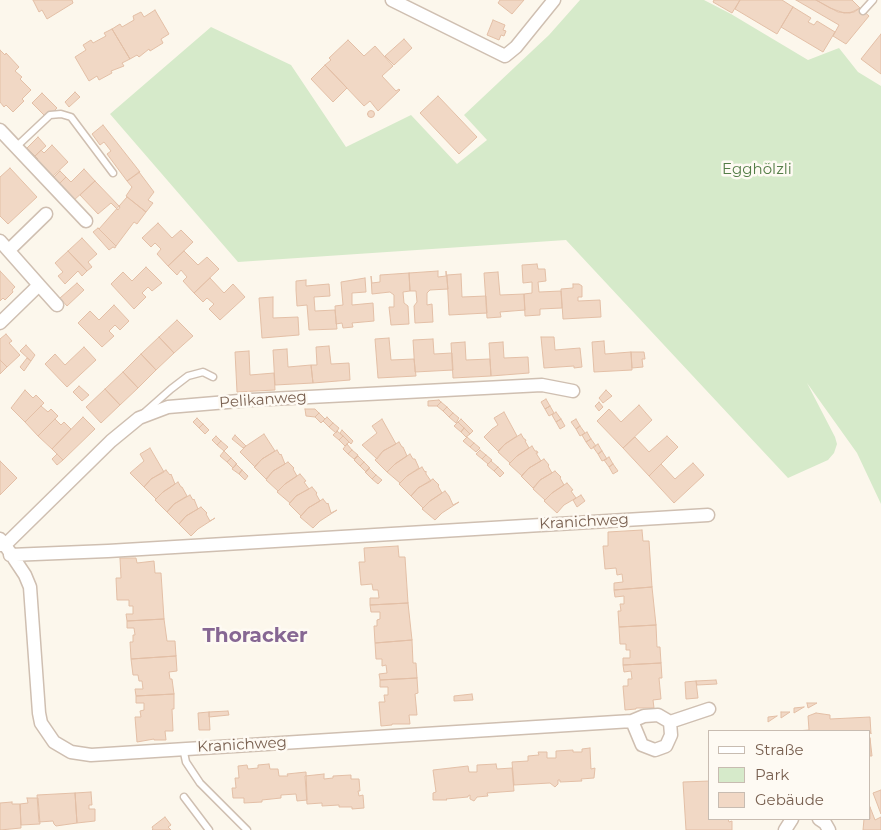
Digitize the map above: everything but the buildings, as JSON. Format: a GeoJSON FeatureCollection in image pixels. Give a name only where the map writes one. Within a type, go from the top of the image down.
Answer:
{"type":"FeatureCollection","features":[{"type":"Feature","properties":{"kind":"street"},"geometry":{"type":"LineString","coordinates":[[392,0],[505,56],[516,47],[554,0]]}},
{"type":"Feature","properties":{"kind":"street"},"geometry":{"type":"LineString","coordinates":[[0,130],[86,221]]}},
{"type":"Feature","properties":{"kind":"street"},"geometry":{"type":"LineString","coordinates":[[46,214],[4,245],[57,305]]}},
{"type":"Feature","properties":{"kind":"street"},"geometry":{"type":"LineString","coordinates":[[0,323],[38,285]]}},
{"type":"Feature","properties":{"kind":"street","name":"Pelikanweg"},"geometry":{"type":"LineString","coordinates":[[4,546],[111,441],[139,418],[168,407],[251,400],[542,385],[573,392]]}},
{"type":"Feature","properties":{"kind":"street","name":"Kranichweg"},"geometry":{"type":"LineString","coordinates":[[4,546],[108,551],[708,514]]}},
{"type":"Feature","properties":{"kind":"street","name":"Kranichweg"},"geometry":{"type":"LineString","coordinates":[[4,546],[25,575],[30,587],[41,723],[54,742],[71,752],[86,754],[632,721],[644,716],[658,715],[670,722]]}},
{"type":"Feature","properties":{"kind":"street"},"geometry":{"type":"LineString","coordinates":[[632,721],[642,745],[655,750],[666,746],[671,735],[670,722],[709,709]]}},
{"type":"Feature","properties":{"kind":"street"},"geometry":{"type":"LineString","coordinates":[[820,820],[829,830]]}},
{"type":"Feature","properties":{"kind":"lane"},"geometry":{"type":"LineString","coordinates":[[863,11],[873,0]]}},
{"type":"Feature","properties":{"kind":"lane"},"geometry":{"type":"LineString","coordinates":[[16,147],[50,115],[61,114],[71,117],[113,173]]}},
{"type":"Feature","properties":{"kind":"lane"},"geometry":{"type":"LineString","coordinates":[[139,418],[171,388],[188,376],[203,372],[213,377]]}},
{"type":"Feature","properties":{"kind":"lane"},"geometry":{"type":"LineString","coordinates":[[183,748],[186,762],[200,783],[247,830]]}},
{"type":"Feature","properties":{"kind":"lane"},"geometry":{"type":"LineString","coordinates":[[184,796],[210,830]]}},
{"type":"Feature","properties":{"kind":"green space","name":"Egghölzli"},"geometry":{"type":"Polygon","coordinates":[[[580,0],[704,0],[808,60],[839,48],[858,72],[881,86],[881,504],[857,453],[807,383],[837,444],[834,453],[828,460],[788,478],[566,240],[238,262],[110,114],[211,27],[291,65],[346,147],[411,115],[457,164],[487,140],[464,115],[549,35],[580,0]]]}},
{"type":"Feature","properties":{"kind":"district","name":"Thoracker"},"geometry":{"type":"Point","coordinates":[255,636]}}]}
